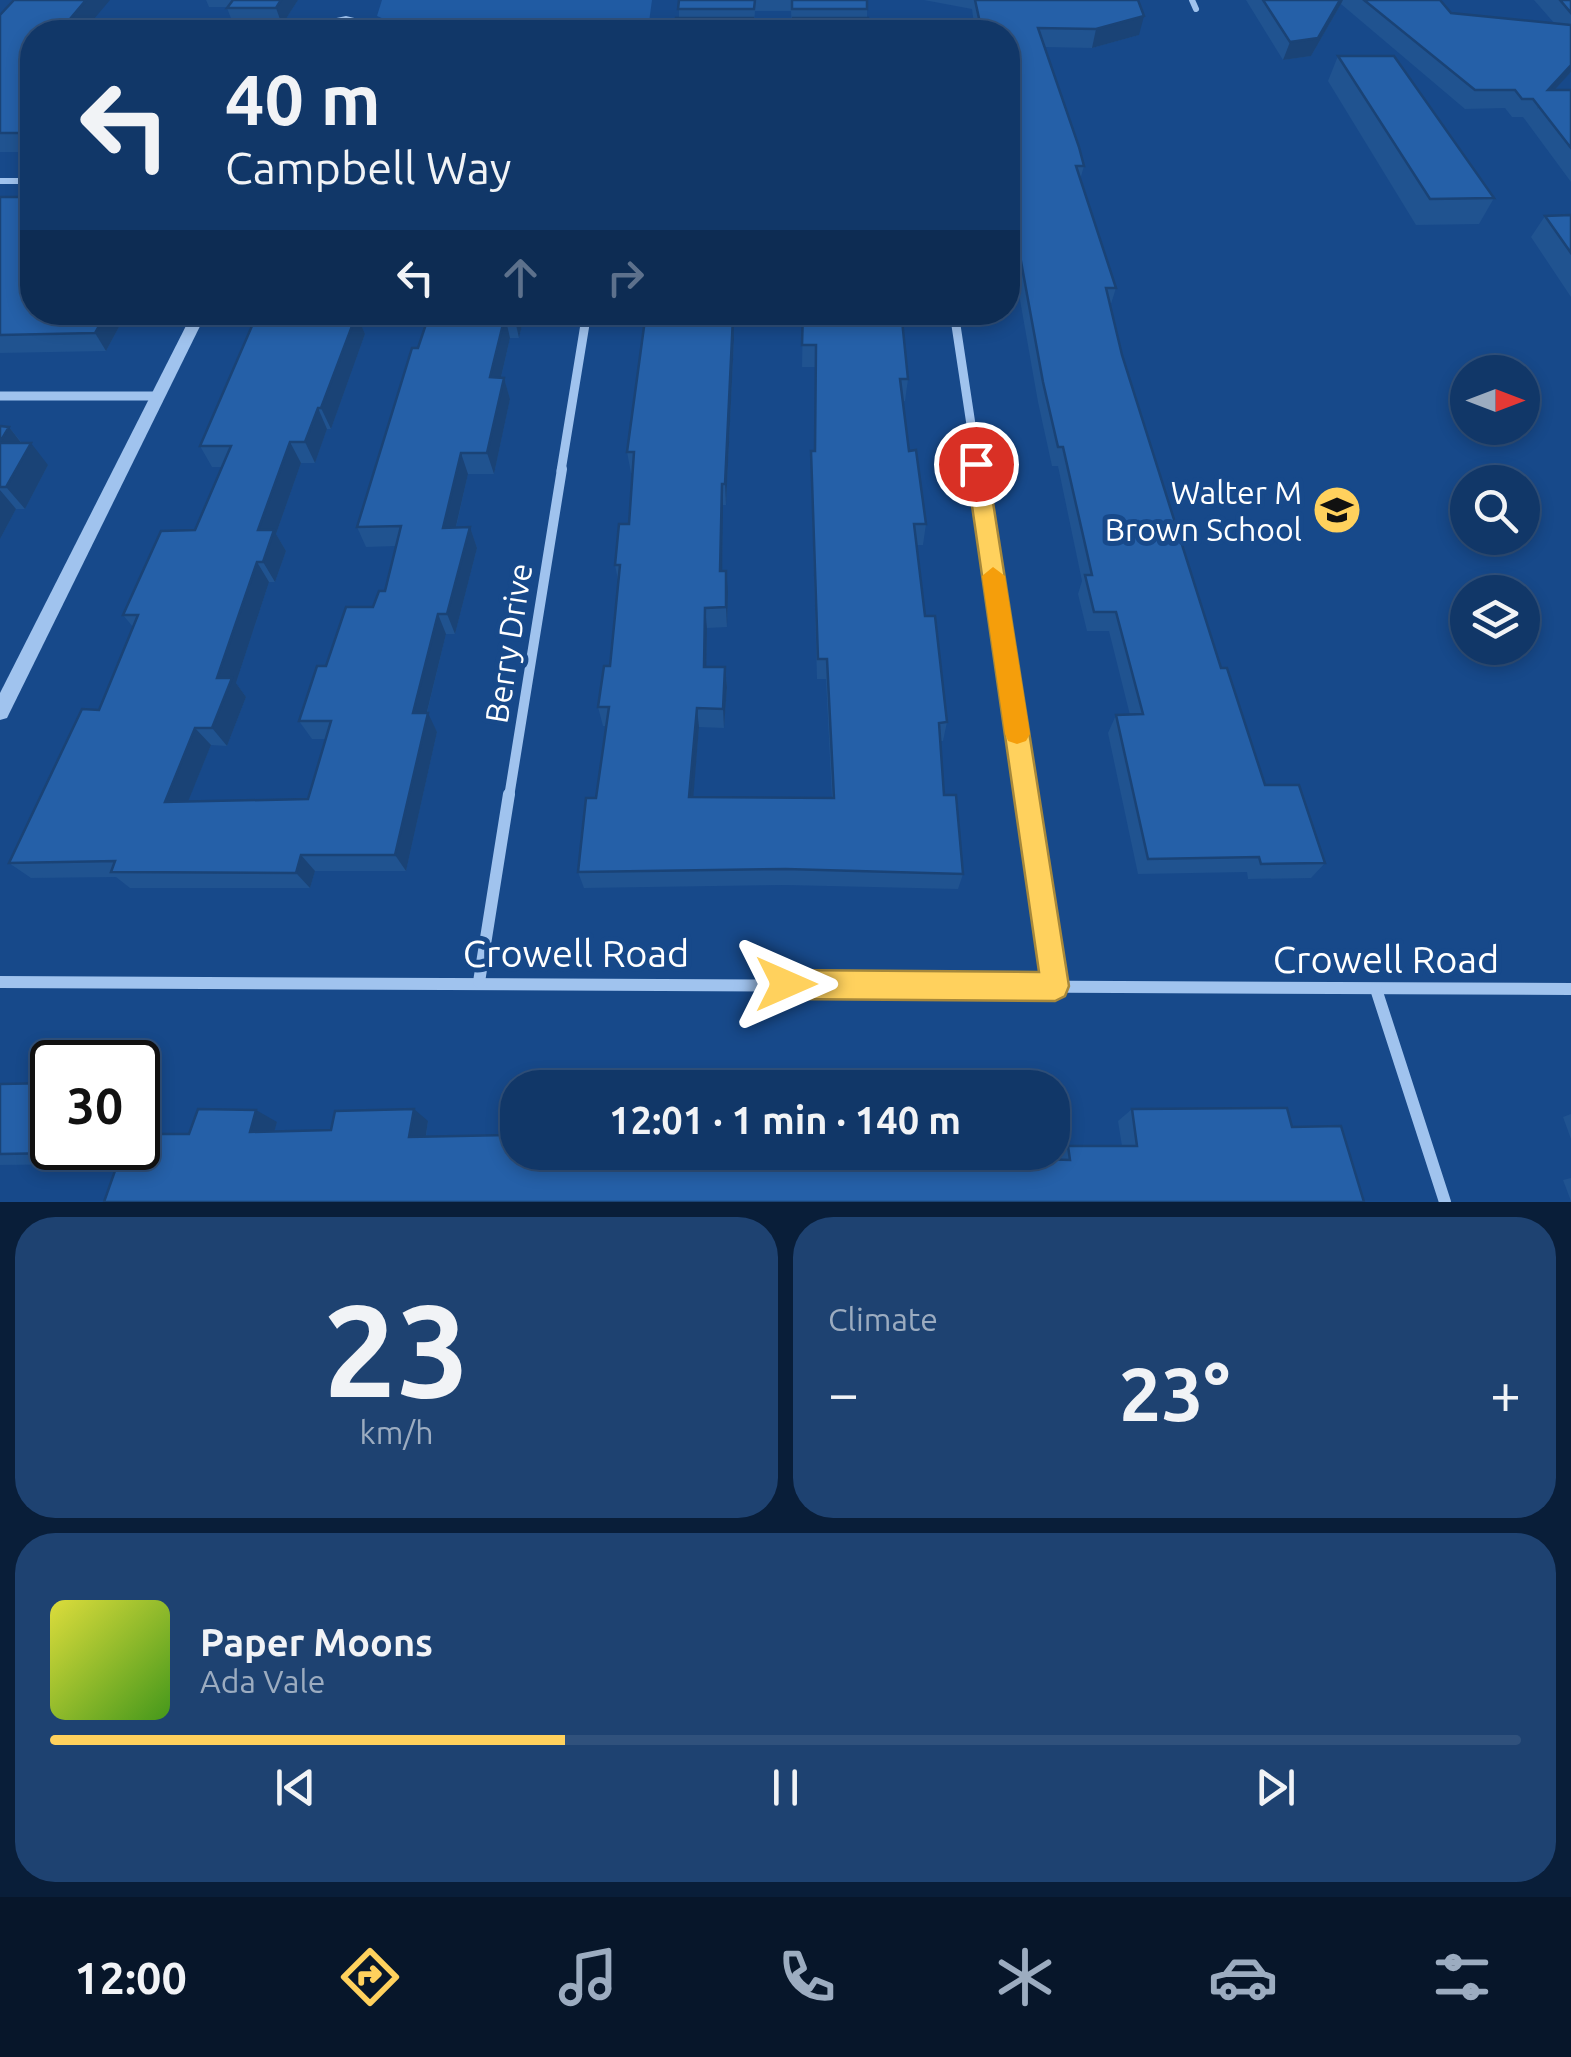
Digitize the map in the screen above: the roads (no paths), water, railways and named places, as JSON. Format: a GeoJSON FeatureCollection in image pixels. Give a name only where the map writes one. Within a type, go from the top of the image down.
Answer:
{"type":"FeatureCollection","features":[{"type":"Feature","properties":{"kind":"street"},"geometry":{"type":"LineString","coordinates":[[348,18],[356,0]]}},
{"type":"Feature","properties":{"kind":"street"},"geometry":{"type":"LineString","coordinates":[[1192,0],[1196,8]]}},
{"type":"Feature","properties":{"kind":"street"},"geometry":{"type":"LineString","coordinates":[[337,20],[354,20]]}},
{"type":"Feature","properties":{"kind":"street"},"geometry":{"type":"LineString","coordinates":[[0,712],[194,325]]}},
{"type":"Feature","properties":{"kind":"street","name":"Berry Drive"},"geometry":{"type":"LineString","coordinates":[[479,982],[585,325]]}},
{"type":"Feature","properties":{"kind":"street"},"geometry":{"type":"LineString","coordinates":[[956,325],[1055,986]]}},
{"type":"Feature","properties":{"kind":"street"},"geometry":{"type":"LineString","coordinates":[[0,396],[158,396]]}},
{"type":"Feature","properties":{"kind":"street","name":"Crowell Road"},"geometry":{"type":"LineString","coordinates":[[0,982],[1571,989]]}},
{"type":"Feature","properties":{"kind":"street"},"geometry":{"type":"LineString","coordinates":[[1376,990],[1445,1202]]}},
{"type":"Feature","properties":{"kind":"place","name":"Walter M Brown School"},"geometry":{"type":"Point","coordinates":[1337,510]}}]}
